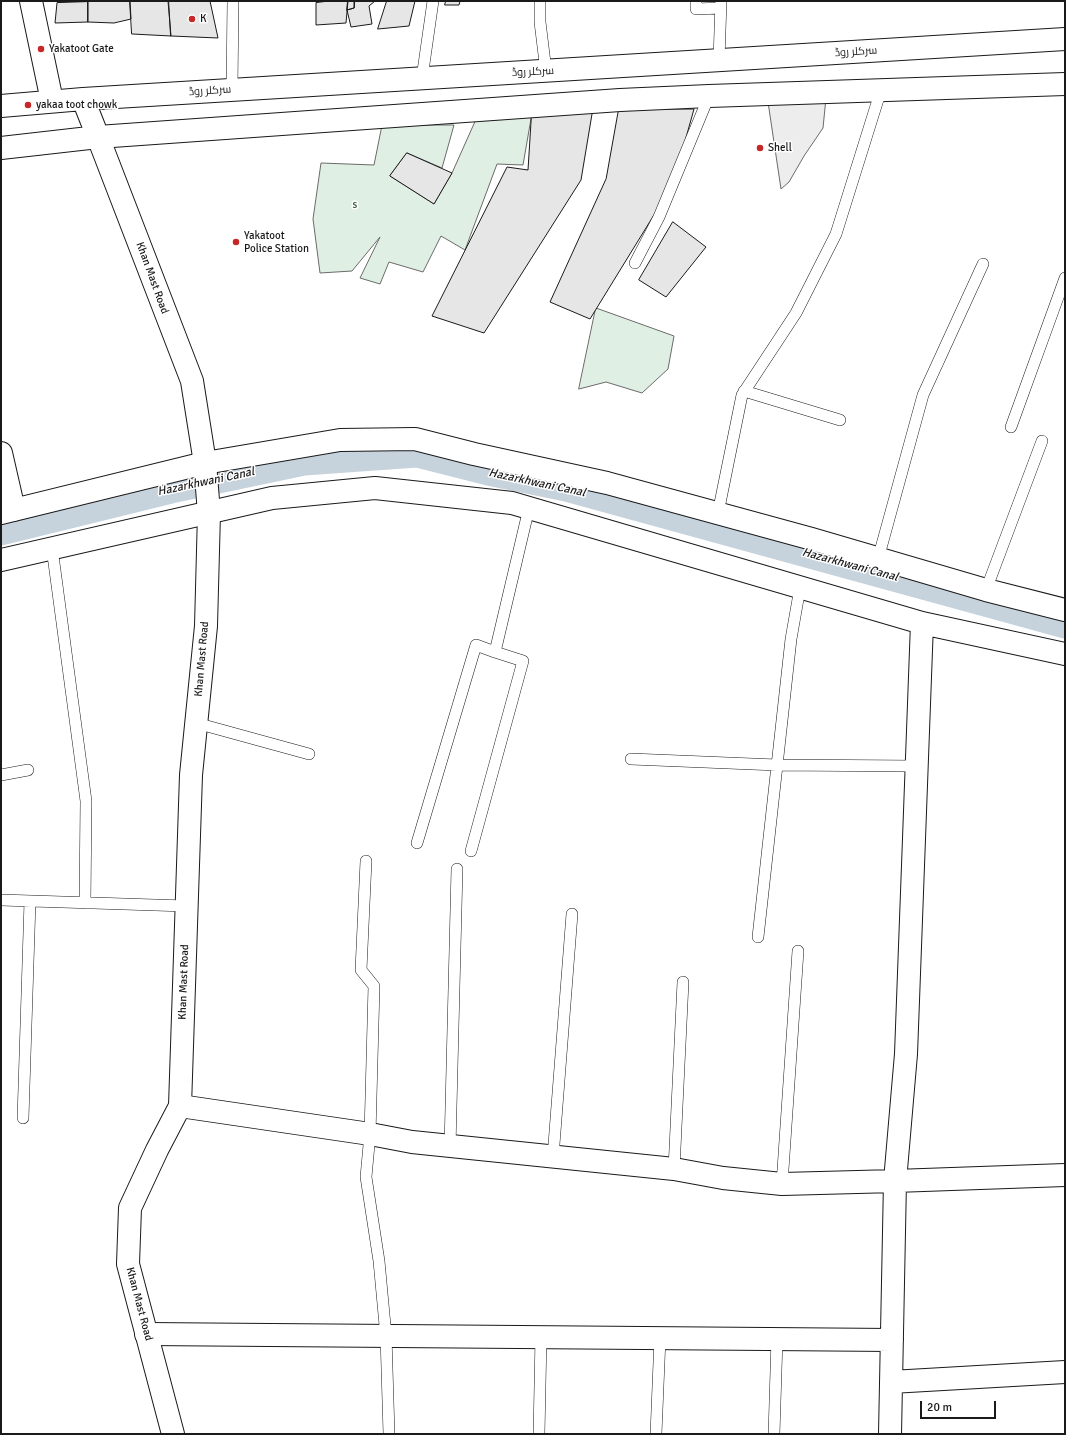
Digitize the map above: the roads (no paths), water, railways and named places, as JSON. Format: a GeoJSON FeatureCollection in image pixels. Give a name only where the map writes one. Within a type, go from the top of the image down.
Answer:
{"type":"FeatureCollection","features":[{"type":"Feature","properties":{"kind":"street"},"geometry":{"type":"LineString","coordinates":[[31,1],[52,101]]}},
{"type":"Feature","properties":{"kind":"street","name":"سرکلر روڈ"},"geometry":{"type":"LineString","coordinates":[[1,106],[52,101],[232,89],[1065,39]]}},
{"type":"Feature","properties":{"kind":"street"},"geometry":{"type":"LineString","coordinates":[[709,96],[725,60]]}},
{"type":"Feature","properties":{"kind":"street"},"geometry":{"type":"LineString","coordinates":[[1,148],[98,137],[620,100],[1065,84]]}},
{"type":"Feature","properties":{"kind":"street","name":"Khan Mast Road"},"geometry":{"type":"LineString","coordinates":[[83,99],[192,381],[205,463],[209,513],[206,626],[191,775],[180,1106],[157,1150],[130,1208],[128,1264],[172,1434]]}},
{"type":"Feature","properties":{"kind":"street"},"geometry":{"type":"LineString","coordinates":[[1,453],[7,511],[205,463],[340,440],[415,439],[474,454],[607,483],[718,513],[986,590],[1065,610]]}},
{"type":"Feature","properties":{"kind":"street"},"geometry":{"type":"LineString","coordinates":[[1,560],[272,498],[375,488],[512,503],[922,623],[1065,654]]}},
{"type":"Feature","properties":{"kind":"street"},"geometry":{"type":"LineString","coordinates":[[890,1434],[895,1182],[906,1054],[922,623]]}},
{"type":"Feature","properties":{"kind":"street"},"geometry":{"type":"LineString","coordinates":[[180,1106],[450,1147],[674,1169],[723,1178],[782,1184],[895,1182],[1065,1175]]}},
{"type":"Feature","properties":{"kind":"street"},"geometry":{"type":"LineString","coordinates":[[146,1334],[892,1340]]}},
{"type":"Feature","properties":{"kind":"street"},"geometry":{"type":"LineString","coordinates":[[891,1382],[1065,1372]]}},
{"type":"Feature","properties":{"kind":"lane"},"geometry":{"type":"LineString","coordinates":[[232,89],[233,1]]}},
{"type":"Feature","properties":{"kind":"lane"},"geometry":{"type":"LineString","coordinates":[[422,78],[433,1]]}},
{"type":"Feature","properties":{"kind":"lane"},"geometry":{"type":"LineString","coordinates":[[540,1],[540,22],[546,71]]}},
{"type":"Feature","properties":{"kind":"lane"},"geometry":{"type":"LineString","coordinates":[[696,1],[696,9],[721,5],[725,60]]}},
{"type":"Feature","properties":{"kind":"lane"},"geometry":{"type":"LineString","coordinates":[[718,513],[742,396],[796,314],[836,234],[881,90]]}},
{"type":"Feature","properties":{"kind":"lane"},"geometry":{"type":"LineString","coordinates":[[635,263],[659,217],[709,96]]}},
{"type":"Feature","properties":{"kind":"lane"},"geometry":{"type":"LineString","coordinates":[[878,559],[923,395],[982,264]]}},
{"type":"Feature","properties":{"kind":"lane"},"geometry":{"type":"LineString","coordinates":[[1011,427],[1065,278]]}},
{"type":"Feature","properties":{"kind":"lane"},"geometry":{"type":"LineString","coordinates":[[744,391],[840,420]]}},
{"type":"Feature","properties":{"kind":"lane"},"geometry":{"type":"LineString","coordinates":[[986,590],[1042,441]]}},
{"type":"Feature","properties":{"kind":"lane"},"geometry":{"type":"LineString","coordinates":[[495,652],[529,508]]}},
{"type":"Feature","properties":{"kind":"lane"},"geometry":{"type":"LineString","coordinates":[[52,548],[86,801],[85,903]]}},
{"type":"Feature","properties":{"kind":"lane"},"geometry":{"type":"LineString","coordinates":[[758,937],[791,639],[800,588]]}},
{"type":"Feature","properties":{"kind":"lane"},"geometry":{"type":"LineString","coordinates":[[416,842],[476,645],[523,661],[472,851]]}},
{"type":"Feature","properties":{"kind":"lane"},"geometry":{"type":"LineString","coordinates":[[196,723],[309,754]]}},
{"type":"Feature","properties":{"kind":"lane"},"geometry":{"type":"LineString","coordinates":[[631,759],[777,765],[916,766]]}},
{"type":"Feature","properties":{"kind":"lane"},"geometry":{"type":"LineString","coordinates":[[1,775],[28,770]]}},
{"type":"Feature","properties":{"kind":"lane"},"geometry":{"type":"LineString","coordinates":[[366,861],[361,970],[374,986],[370,1134],[366,1177],[379,1261],[386,1336],[389,1434]]}},
{"type":"Feature","properties":{"kind":"lane"},"geometry":{"type":"LineString","coordinates":[[450,1147],[458,869]]}},
{"type":"Feature","properties":{"kind":"lane"},"geometry":{"type":"LineString","coordinates":[[1,900],[186,906]]}},
{"type":"Feature","properties":{"kind":"lane"},"geometry":{"type":"LineString","coordinates":[[23,1118],[30,901]]}},
{"type":"Feature","properties":{"kind":"lane"},"geometry":{"type":"LineString","coordinates":[[553,1157],[572,914]]}},
{"type":"Feature","properties":{"kind":"lane"},"geometry":{"type":"LineString","coordinates":[[782,1184],[798,951]]}},
{"type":"Feature","properties":{"kind":"lane"},"geometry":{"type":"LineString","coordinates":[[674,1169],[683,982]]}},
{"type":"Feature","properties":{"kind":"lane"},"geometry":{"type":"LineString","coordinates":[[539,1434],[541,1337]]}},
{"type":"Feature","properties":{"kind":"lane"},"geometry":{"type":"LineString","coordinates":[[656,1434],[660,1338]]}},
{"type":"Feature","properties":{"kind":"lane"},"geometry":{"type":"LineString","coordinates":[[774,1434],[777,1339]]}},
{"type":"Feature","properties":{"kind":"waterway","name":"Hazarkhwani Canal"},"geometry":{"type":"LineString","coordinates":[[1,532],[180,488],[304,462],[417,454],[488,472],[566,488],[1065,625]]}},
{"type":"Feature","properties":{"kind":"place","name":"K"},"geometry":{"type":"Point","coordinates":[192,19]}},
{"type":"Feature","properties":{"kind":"place","name":"Yakatoot Gate"},"geometry":{"type":"Point","coordinates":[41,49]}},
{"type":"Feature","properties":{"kind":"place","name":"yakaa toot chowk"},"geometry":{"type":"Point","coordinates":[28,105]}},
{"type":"Feature","properties":{"kind":"place","name":"Shell"},"geometry":{"type":"Point","coordinates":[760,148]}},
{"type":"Feature","properties":{"kind":"place","name":"Yakatoot Police Station"},"geometry":{"type":"Point","coordinates":[236,242]}},
{"type":"Feature","properties":{"kind":"park label","name":"s"},"geometry":{"type":"Point","coordinates":[355,205]}}]}
